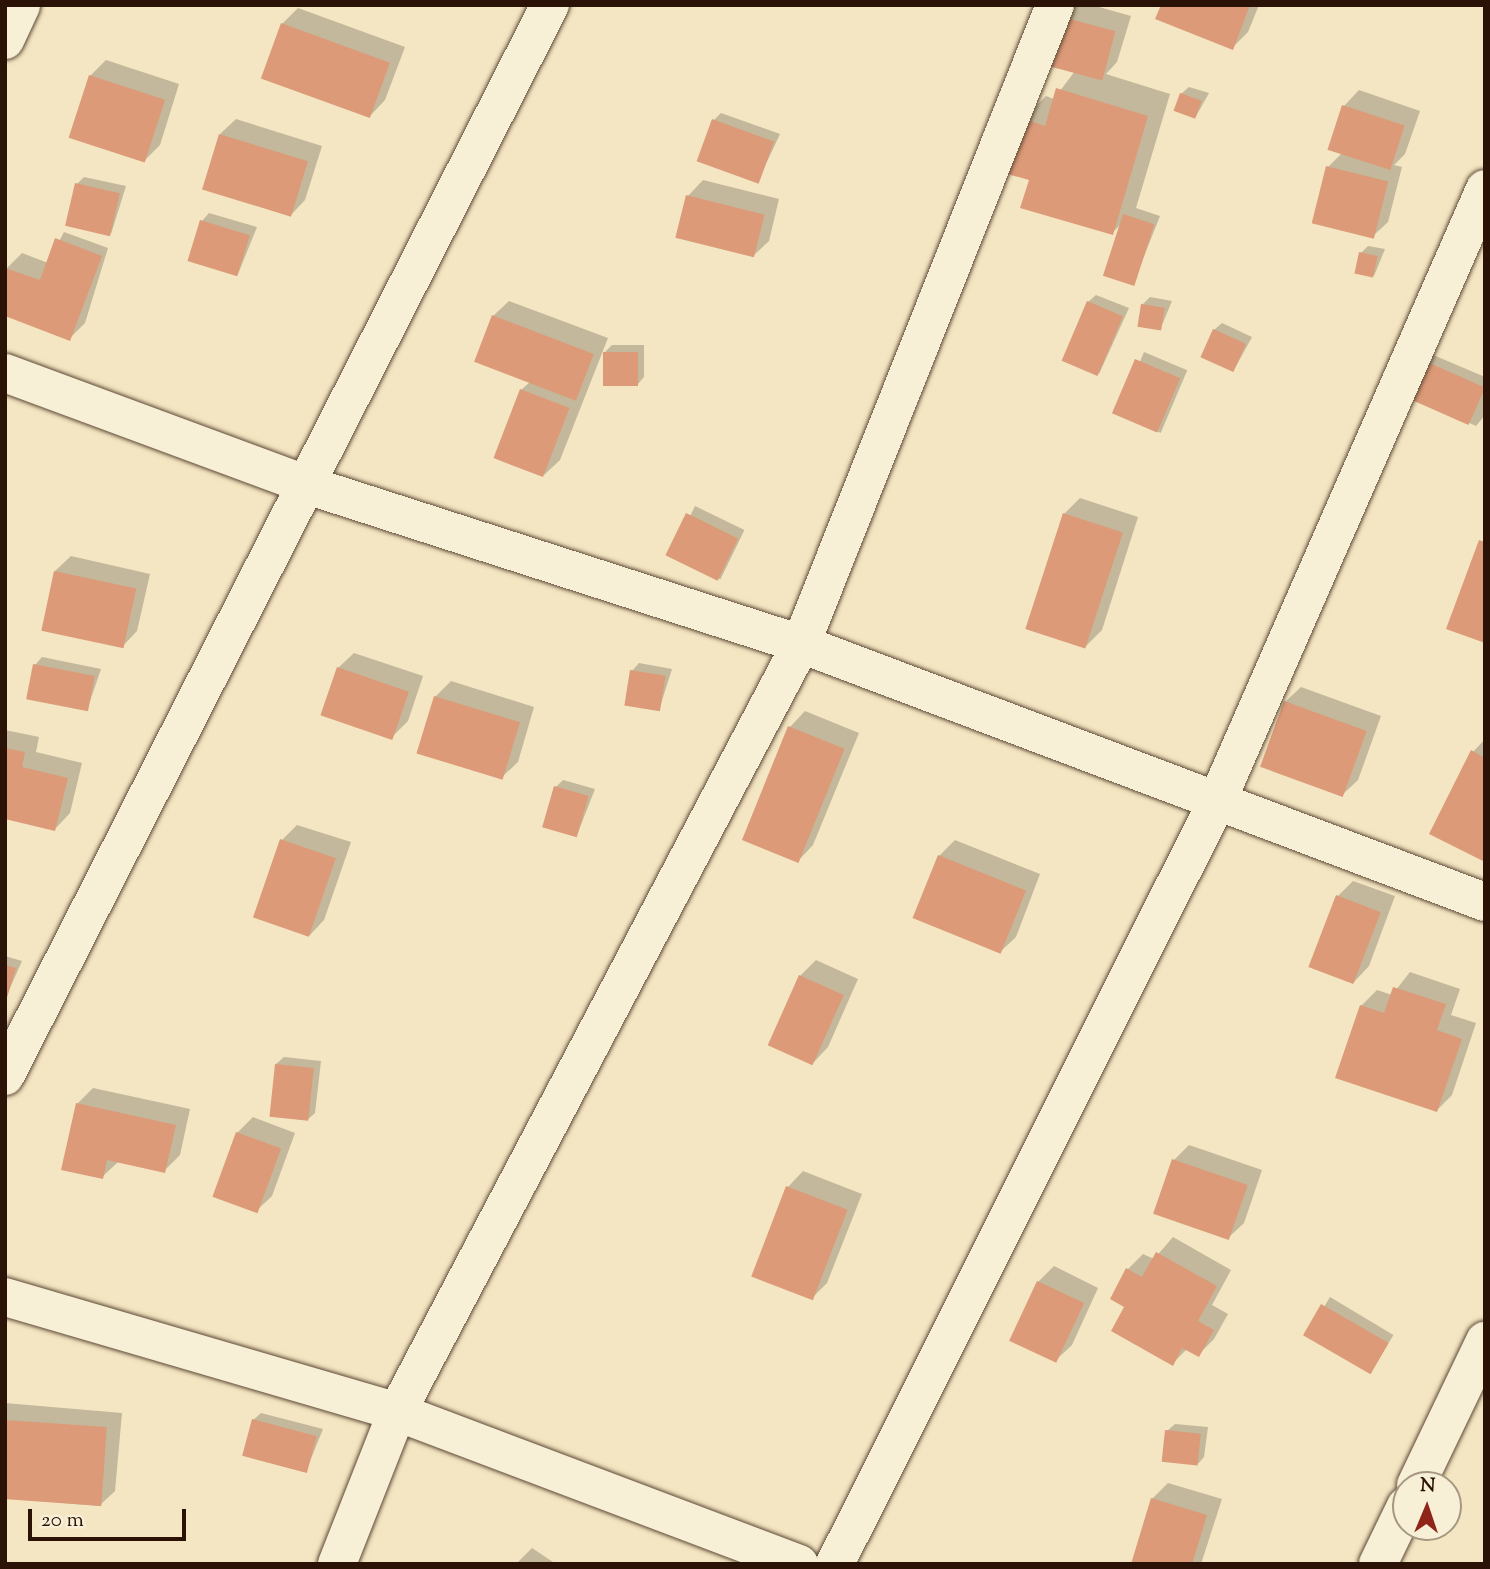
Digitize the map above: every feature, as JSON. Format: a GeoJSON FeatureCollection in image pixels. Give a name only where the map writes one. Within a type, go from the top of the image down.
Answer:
{"type":"FeatureCollection","features":[{"type":"Feature","properties":{"kind":"street"},"geometry":{"type":"LineString","coordinates":[[5,40],[21,5]]}},
{"type":"Feature","properties":{"kind":"street"},"geometry":{"type":"LineString","coordinates":[[5,1076],[310,485],[550,5]]}},
{"type":"Feature","properties":{"kind":"street"},"geometry":{"type":"LineString","coordinates":[[337,1564],[397,1412],[801,644],[1055,5]]}},
{"type":"Feature","properties":{"kind":"street"},"geometry":{"type":"LineString","coordinates":[[835,1564],[1217,801],[1485,188]]}},
{"type":"Feature","properties":{"kind":"street"},"geometry":{"type":"LineString","coordinates":[[5,373],[310,485],[801,644],[1485,902]]}},
{"type":"Feature","properties":{"kind":"street"},"geometry":{"type":"LineString","coordinates":[[5,1297],[397,1412],[799,1564]]}},
{"type":"Feature","properties":{"kind":"street"},"geometry":{"type":"LineString","coordinates":[[1423,1471],[1485,1341]]}},
{"type":"Feature","properties":{"kind":"street"},"geometry":{"type":"LineString","coordinates":[[1378,1564],[1392,1535]]}},
{"type":"Feature","properties":{"kind":"building"},"geometry":{"type":"Polygon","coordinates":[[[1161,5],[1250,5],[1233,50],[1155,19],[1161,5]]]}},
{"type":"Feature","properties":{"kind":"building"},"geometry":{"type":"Polygon","coordinates":[[[1044,12],[1115,31],[1102,80],[1031,61],[1044,12]]]}},
{"type":"Feature","properties":{"kind":"building"},"geometry":{"type":"Polygon","coordinates":[[[281,23],[390,63],[370,118],[261,78],[281,23]]]}},
{"type":"Feature","properties":{"kind":"building"},"geometry":{"type":"Polygon","coordinates":[[[89,75],[165,100],[145,162],[69,138],[89,75]]]}},
{"type":"Feature","properties":{"kind":"building"},"geometry":{"type":"Polygon","coordinates":[[[1056,88],[1148,116],[1113,235],[1020,208],[1029,180],[1004,173],[1021,118],[1045,126],[1056,88]]]}},
{"type":"Feature","properties":{"kind":"building"},"geometry":{"type":"Polygon","coordinates":[[[1180,93],[1202,101],[1195,119],[1174,111],[1180,93]]]}},
{"type":"Feature","properties":{"kind":"building"},"geometry":{"type":"Polygon","coordinates":[[[1342,105],[1405,125],[1390,170],[1327,150],[1342,105]]]}},
{"type":"Feature","properties":{"kind":"building"},"geometry":{"type":"Polygon","coordinates":[[[712,119],[774,142],[759,184],[697,161],[712,119]]]}},
{"type":"Feature","properties":{"kind":"building"},"geometry":{"type":"Polygon","coordinates":[[[219,134],[308,161],[291,217],[202,189],[219,134]]]}},
{"type":"Feature","properties":{"kind":"building"},"geometry":{"type":"Polygon","coordinates":[[[1326,166],[1388,181],[1374,239],[1312,223],[1326,166]]]}},
{"type":"Feature","properties":{"kind":"building"},"geometry":{"type":"Polygon","coordinates":[[[75,183],[120,193],[110,236],[65,226],[75,183]]]}},
{"type":"Feature","properties":{"kind":"building"},"geometry":{"type":"Polygon","coordinates":[[[686,195],[765,215],[754,257],[675,238],[686,195]]]}},
{"type":"Feature","properties":{"kind":"building"},"geometry":{"type":"Polygon","coordinates":[[[1123,214],[1154,224],[1134,286],[1103,276],[1123,214]]]}},
{"type":"Feature","properties":{"kind":"building"},"geometry":{"type":"Polygon","coordinates":[[[200,220],[250,235],[237,276],[187,261],[200,220]]]}},
{"type":"Feature","properties":{"kind":"building"},"geometry":{"type":"Polygon","coordinates":[[[55,238],[102,256],[70,341],[5,316],[5,268],[40,280],[55,238]]]}},
{"type":"Feature","properties":{"kind":"building"},"geometry":{"type":"Polygon","coordinates":[[[1359,252],[1378,256],[1373,277],[1354,274],[1359,252]]]}},
{"type":"Feature","properties":{"kind":"building"},"geometry":{"type":"Polygon","coordinates":[[[1087,301],[1123,316],[1098,376],[1062,361],[1087,301]]]}},
{"type":"Feature","properties":{"kind":"building"},"geometry":{"type":"Polygon","coordinates":[[[1141,304],[1165,308],[1161,330],[1137,327],[1141,304]]]}},
{"type":"Feature","properties":{"kind":"building"},"geometry":{"type":"Polygon","coordinates":[[[492,315],[594,354],[576,401],[474,362],[492,315]]]}},
{"type":"Feature","properties":{"kind":"building"},"geometry":{"type":"Polygon","coordinates":[[[1213,329],[1246,344],[1233,372],[1200,357],[1213,329]]]}},
{"type":"Feature","properties":{"kind":"building"},"geometry":{"type":"Polygon","coordinates":[[[603,352],[638,352],[638,386],[603,386],[603,352]]]}},
{"type":"Feature","properties":{"kind":"building"},"geometry":{"type":"Polygon","coordinates":[[[1135,359],[1180,378],[1157,432],[1112,413],[1135,359]]]}},
{"type":"Feature","properties":{"kind":"building"},"geometry":{"type":"Polygon","coordinates":[[[1423,360],[1485,388],[1468,425],[1406,397],[1423,360]]]}},
{"type":"Feature","properties":{"kind":"building"},"geometry":{"type":"Polygon","coordinates":[[[520,389],[569,408],[543,477],[493,458],[520,389]]]}},
{"type":"Feature","properties":{"kind":"building"},"geometry":{"type":"Polygon","coordinates":[[[686,513],[738,538],[718,581],[665,555],[686,513]]]}},
{"type":"Feature","properties":{"kind":"building"},"geometry":{"type":"Polygon","coordinates":[[[1063,513],[1123,532],[1085,648],[1025,629],[1063,513]]]}},
{"type":"Feature","properties":{"kind":"building"},"geometry":{"type":"Polygon","coordinates":[[[1479,540],[1485,542],[1485,643],[1446,629],[1479,540]]]}},
{"type":"Feature","properties":{"kind":"building"},"geometry":{"type":"Polygon","coordinates":[[[54,571],[136,588],[123,648],[41,631],[54,571]]]}},
{"type":"Feature","properties":{"kind":"building"},"geometry":{"type":"Polygon","coordinates":[[[33,664],[95,676],[88,711],[26,699],[33,664]]]}},
{"type":"Feature","properties":{"kind":"building"},"geometry":{"type":"Polygon","coordinates":[[[337,667],[409,692],[392,740],[320,715],[337,667]]]}},
{"type":"Feature","properties":{"kind":"building"},"geometry":{"type":"Polygon","coordinates":[[[630,670],[666,676],[660,711],[624,706],[630,670]]]}},
{"type":"Feature","properties":{"kind":"building"},"geometry":{"type":"Polygon","coordinates":[[[434,696],[520,722],[503,780],[416,753],[434,696]]]}},
{"type":"Feature","properties":{"kind":"building"},"geometry":{"type":"Polygon","coordinates":[[[1284,701],[1367,731],[1343,797],[1260,767],[1284,701]]]}},
{"type":"Feature","properties":{"kind":"building"},"geometry":{"type":"Polygon","coordinates":[[[788,726],[845,749],[798,863],[742,840],[788,726]]]}},
{"type":"Feature","properties":{"kind":"building"},"geometry":{"type":"Polygon","coordinates":[[[5,748],[25,752],[22,767],[68,778],[55,831],[5,819],[5,748]]]}},
{"type":"Feature","properties":{"kind":"building"},"geometry":{"type":"Polygon","coordinates":[[[1471,750],[1485,758],[1485,862],[1429,834],[1471,750]]]}},
{"type":"Feature","properties":{"kind":"building"},"geometry":{"type":"Polygon","coordinates":[[[554,786],[589,796],[577,837],[542,827],[554,786]]]}},
{"type":"Feature","properties":{"kind":"building"},"geometry":{"type":"Polygon","coordinates":[[[280,839],[336,858],[309,937],[253,917],[280,839]]]}},
{"type":"Feature","properties":{"kind":"building"},"geometry":{"type":"Polygon","coordinates":[[[938,855],[1026,891],[1001,954],[913,918],[938,855]]]}},
{"type":"Feature","properties":{"kind":"building"},"geometry":{"type":"Polygon","coordinates":[[[1336,895],[1381,912],[1353,984],[1308,967],[1336,895]]]}},
{"type":"Feature","properties":{"kind":"building"},"geometry":{"type":"Polygon","coordinates":[[[5,965],[16,968],[6,1001],[5,1001],[5,965]]]}},
{"type":"Feature","properties":{"kind":"building"},"geometry":{"type":"Polygon","coordinates":[[[799,975],[844,995],[812,1065],[768,1045],[799,975]]]}},
{"type":"Feature","properties":{"kind":"building"},"geometry":{"type":"Polygon","coordinates":[[[1393,987],[1446,1004],[1437,1030],[1462,1039],[1437,1112],[1335,1078],[1360,1005],[1384,1013],[1393,987]]]}},
{"type":"Feature","properties":{"kind":"building"},"geometry":{"type":"Polygon","coordinates":[[[275,1064],[314,1068],[308,1121],[269,1117],[275,1064]]]}},
{"type":"Feature","properties":{"kind":"building"},"geometry":{"type":"Polygon","coordinates":[[[76,1103],[176,1125],[165,1173],[107,1160],[103,1179],[61,1170],[76,1103]]]}},
{"type":"Feature","properties":{"kind":"building"},"geometry":{"type":"Polygon","coordinates":[[[236,1132],[281,1148],[258,1213],[212,1197],[236,1132]]]}},
{"type":"Feature","properties":{"kind":"building"},"geometry":{"type":"Polygon","coordinates":[[[1172,1159],[1248,1185],[1229,1240],[1153,1214],[1172,1159]]]}},
{"type":"Feature","properties":{"kind":"building"},"geometry":{"type":"Polygon","coordinates":[[[786,1186],[848,1210],[813,1300],[751,1277],[786,1186]]]}},
{"type":"Feature","properties":{"kind":"building"},"geometry":{"type":"Polygon","coordinates":[[[1156,1252],[1217,1286],[1198,1321],[1214,1330],[1199,1357],[1182,1348],[1173,1366],[1111,1331],[1124,1307],[1110,1299],[1126,1268],[1142,1277],[1156,1252]]]}},
{"type":"Feature","properties":{"kind":"building"},"geometry":{"type":"Polygon","coordinates":[[[1037,1281],[1084,1303],[1056,1363],[1009,1341],[1037,1281]]]}},
{"type":"Feature","properties":{"kind":"building"},"geometry":{"type":"Polygon","coordinates":[[[1321,1304],[1389,1343],[1371,1374],[1303,1335],[1321,1304]]]}},
{"type":"Feature","properties":{"kind":"building"},"geometry":{"type":"Polygon","coordinates":[[[252,1419],[317,1436],[307,1473],[242,1456],[252,1419]]]}},
{"type":"Feature","properties":{"kind":"building"},"geometry":{"type":"Polygon","coordinates":[[[5,1420],[107,1427],[101,1506],[5,1499],[5,1420]]]}},
{"type":"Feature","properties":{"kind":"building"},"geometry":{"type":"Polygon","coordinates":[[[1165,1430],[1201,1434],[1197,1466],[1162,1462],[1165,1430]]]}},
{"type":"Feature","properties":{"kind":"building"},"geometry":{"type":"Polygon","coordinates":[[[1151,1498],[1207,1515],[1192,1564],[1131,1564],[1151,1498]]]}}]}
